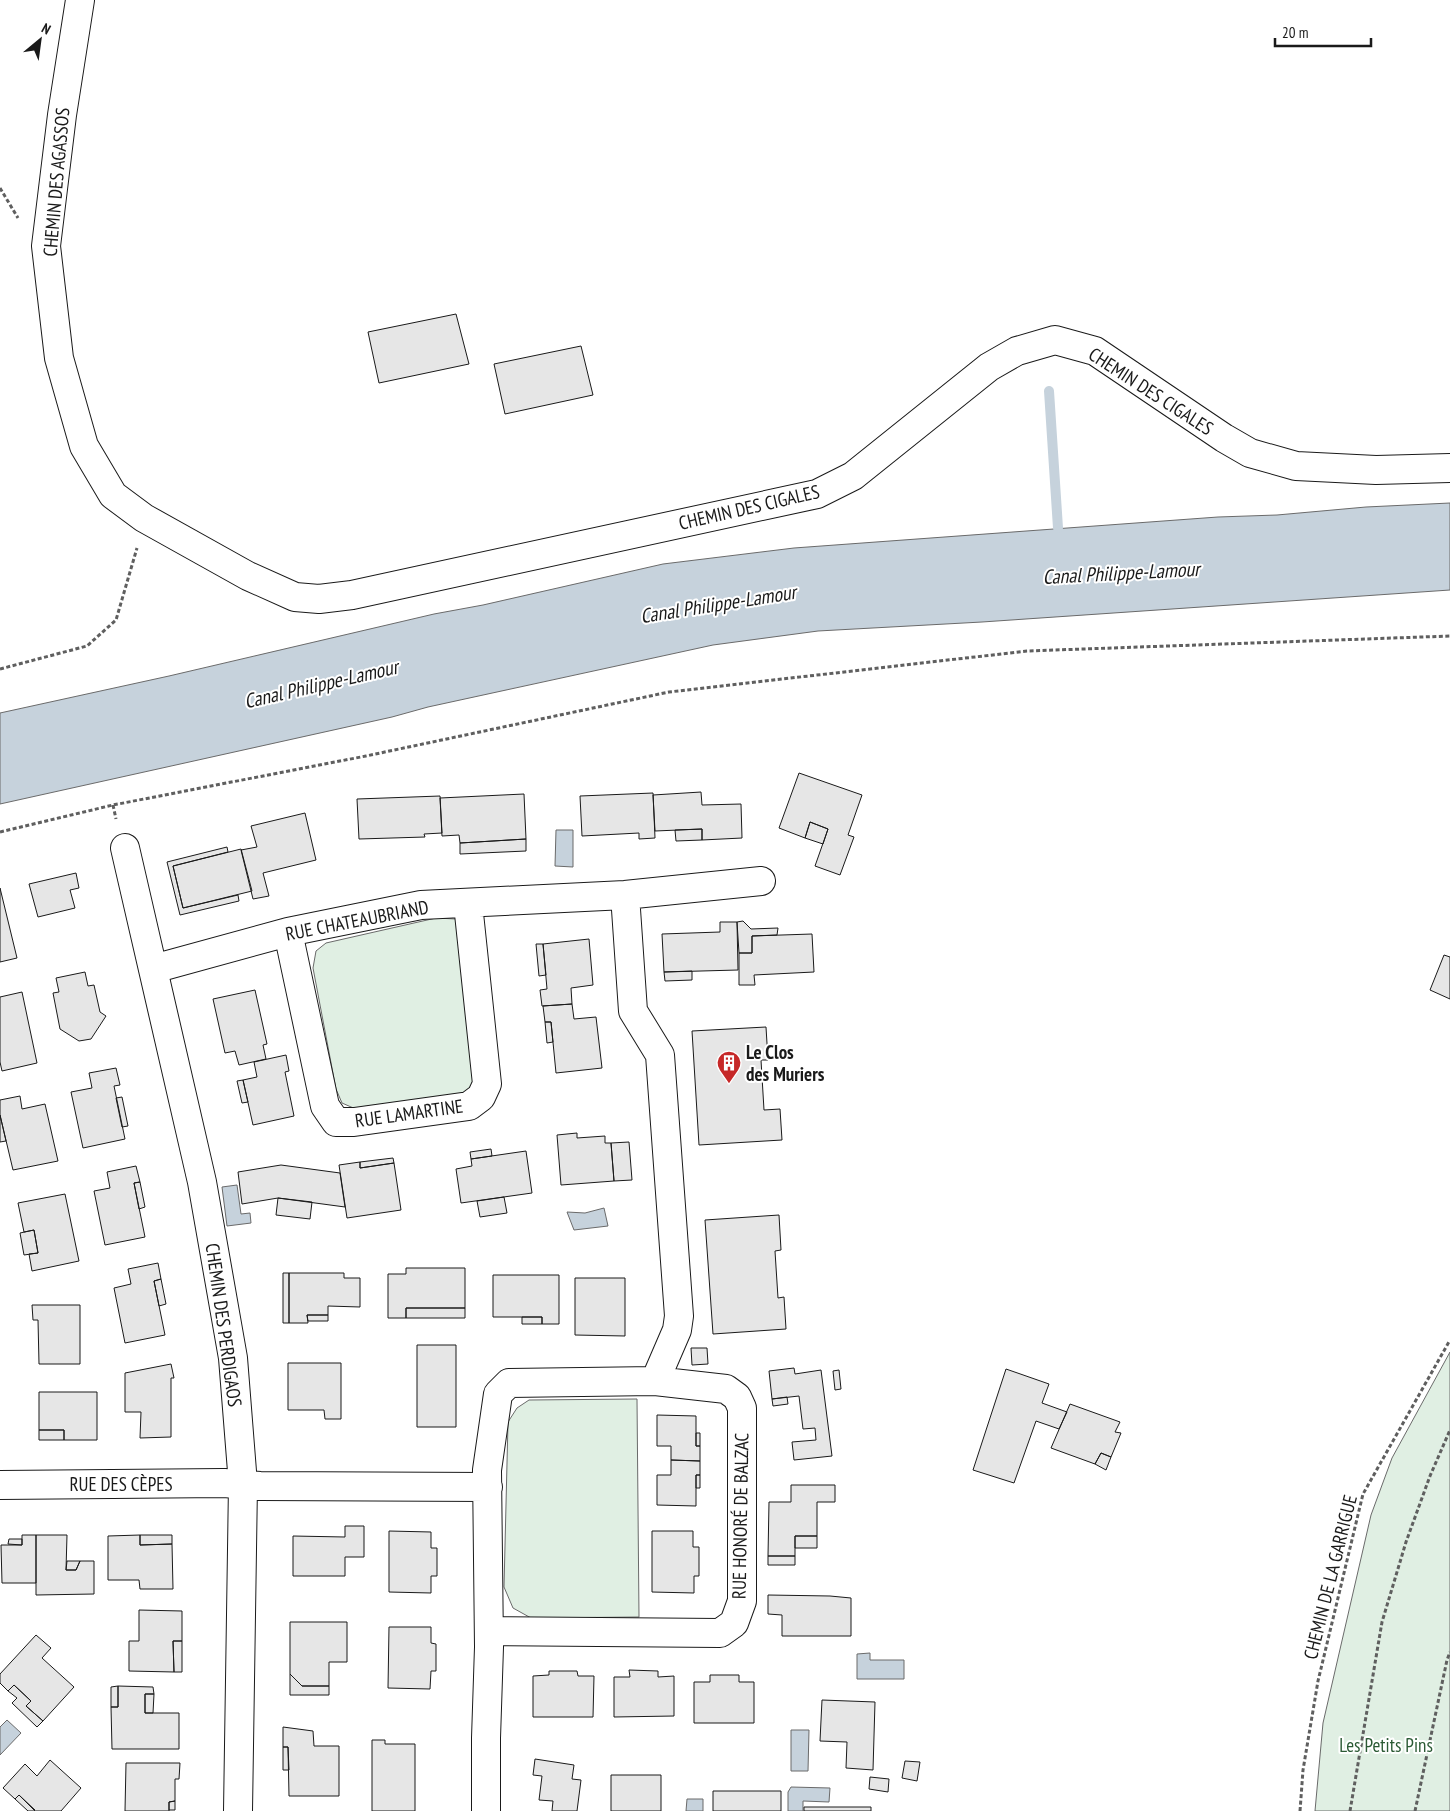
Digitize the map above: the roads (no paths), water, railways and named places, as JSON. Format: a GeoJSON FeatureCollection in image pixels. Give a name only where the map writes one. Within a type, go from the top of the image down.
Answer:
{"type":"FeatureCollection","features":[{"type":"Feature","properties":{"kind":"street","name":"CHEMIN DES AGASSOS"},"geometry":{"type":"LineString","coordinates":[[80,0],[62,115],[46,246],[58,358],[84,446],[113,495],[144,518]]}},
{"type":"Feature","properties":{"kind":"street","name":"CHEMIN DES CIGALES"},"geometry":{"type":"LineString","coordinates":[[144,518],[248,576],[295,596],[319,599],[352,595],[817,494],[853,476],[989,367],[1017,350],[1055,340],[1095,351],[1224,438],[1250,453],[1296,466],[1376,470],[1450,468]]}},
{"type":"Feature","properties":{"kind":"street","name":"CHEMIN DES PERDIGAOS"},"geometry":{"type":"LineString","coordinates":[[125,848],[202,1182],[233,1358],[243,1484],[238,1811]]}},
{"type":"Feature","properties":{"kind":"street","name":"RUE CHATEAUBRIAND"},"geometry":{"type":"LineString","coordinates":[[153,969],[288,932],[421,905],[625,895],[760,881]]}},
{"type":"Feature","properties":{"kind":"street"},"geometry":{"type":"LineString","coordinates":[[625,895],[633,1010],[660,1055],[680,1316],[677,1330],[655,1381]]}},
{"type":"Feature","properties":{"kind":"street","name":"RUE LAMARTINE"},"geometry":{"type":"LineString","coordinates":[[288,932],[325,1106],[336,1122],[354,1122],[469,1106],[481,1097],[487,1084],[468,904]]}},
{"type":"Feature","properties":{"kind":"street","name":"RUE HONORÉ DE BALZAC"},"geometry":{"type":"LineString","coordinates":[[486,1811],[486,1738],[490,1631],[487,1470],[498,1394],[509,1383],[655,1381],[726,1389],[737,1397],[742,1408],[742,1601],[734,1623],[720,1633],[490,1631]]}},
{"type":"Feature","properties":{"kind":"street"},"geometry":{"type":"LineString","coordinates":[[243,1484],[260,1486],[488,1487]]}},
{"type":"Feature","properties":{"kind":"street","name":"RUE DES CÈPES"},"geometry":{"type":"LineString","coordinates":[[0,1485],[243,1484]]}},
{"type":"Feature","properties":{"kind":"water","name":"Canal Philippe-Lamour"},"geometry":{"type":"Polygon","coordinates":[[[1450,503],[1450,590],[982,622],[818,631],[713,645],[428,707],[392,717],[0,804],[0,713],[663,564],[794,548],[1218,517],[1277,515],[1366,507],[1450,503]]]}},
{"type":"Feature","properties":{"kind":"water"},"geometry":{"type":"Polygon","coordinates":[[[556,830],[573,830],[573,867],[555,866],[556,830]]]}},
{"type":"Feature","properties":{"kind":"water"},"geometry":{"type":"Polygon","coordinates":[[[237,1185],[241,1214],[250,1213],[251,1223],[227,1226],[222,1187],[237,1185]]]}},
{"type":"Feature","properties":{"kind":"water"},"geometry":{"type":"Polygon","coordinates":[[[604,1208],[608,1226],[574,1230],[567,1212],[585,1213],[604,1208]]]}},
{"type":"Feature","properties":{"kind":"water"},"geometry":{"type":"Polygon","coordinates":[[[870,1653],[870,1660],[904,1660],[904,1679],[857,1679],[857,1654],[870,1653]]]}},
{"type":"Feature","properties":{"kind":"water"},"geometry":{"type":"Polygon","coordinates":[[[7,1720],[21,1733],[0,1755],[0,1727],[7,1720]]]}},
{"type":"Feature","properties":{"kind":"water"},"geometry":{"type":"Polygon","coordinates":[[[791,1730],[809,1730],[808,1771],[791,1771],[791,1730]]]}},
{"type":"Feature","properties":{"kind":"water"},"geometry":{"type":"Polygon","coordinates":[[[791,1787],[830,1788],[829,1802],[803,1801],[803,1811],[788,1811],[788,1792],[791,1787]]]}},
{"type":"Feature","properties":{"kind":"water"},"geometry":{"type":"Polygon","coordinates":[[[687,1799],[703,1799],[703,1811],[686,1811],[687,1799]]]}},
{"type":"Feature","properties":{"kind":"waterway"},"geometry":{"type":"LineString","coordinates":[[1049,391],[1058,528]]}},
{"type":"Feature","properties":{"kind":"place","name":"Le Clos des Muriers"},"geometry":{"type":"Point","coordinates":[729,1084]}},
{"type":"Feature","properties":{"kind":"park label","name":"Les Petits Pins"},"geometry":{"type":"Point","coordinates":[1386,1745]}}]}
